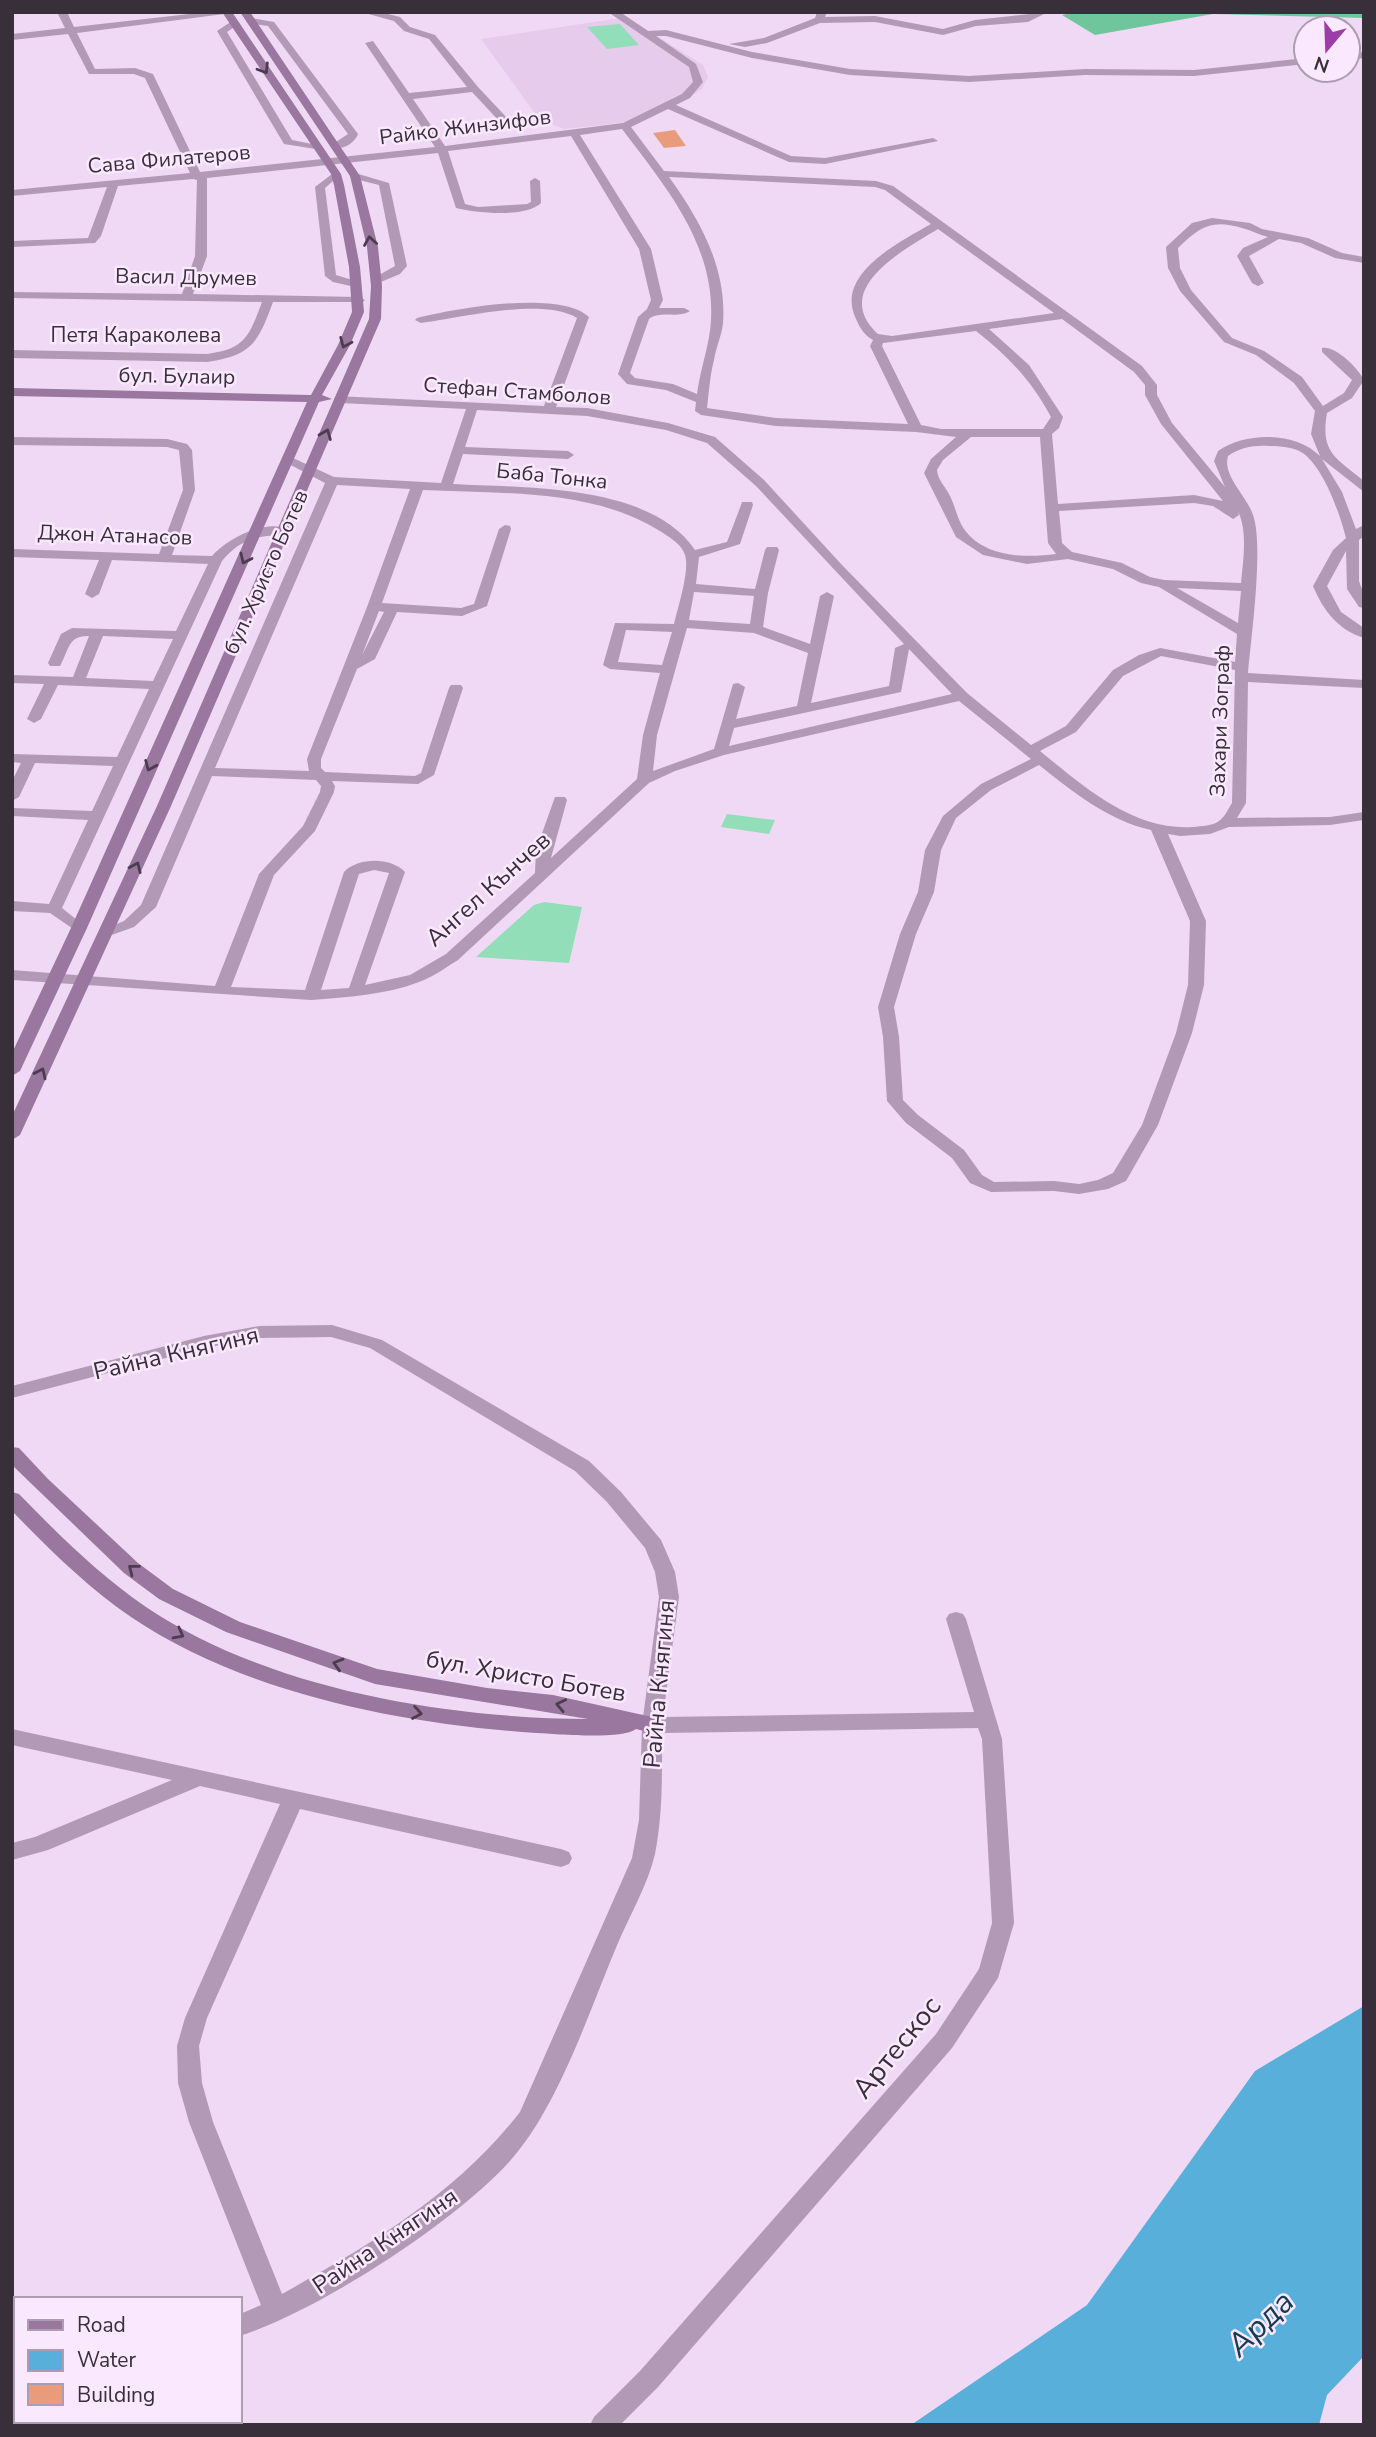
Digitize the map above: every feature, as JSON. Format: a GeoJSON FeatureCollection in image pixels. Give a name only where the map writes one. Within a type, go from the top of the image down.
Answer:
{"type":"FeatureCollection","features":[{"type":"Feature","properties":{"kind":"main road"},"geometry":{"type":"LineString","coordinates":[[231,15],[336,174],[342,195],[359,300]]}},
{"type":"Feature","properties":{"kind":"main road","name":"бул. Христо Ботев"},"geometry":{"type":"LineString","coordinates":[[12,1135],[106,932],[310,473],[373,327],[377,310],[376,281],[363,201],[355,176],[248,17]]}},
{"type":"Feature","properties":{"kind":"main road","name":"бул. Христо Ботев"},"geometry":{"type":"LineString","coordinates":[[12,1071],[258,531],[313,403],[340,354],[359,310],[359,300]]}},
{"type":"Feature","properties":{"kind":"main road","name":"бул. Булаир"},"geometry":{"type":"LineString","coordinates":[[12,392],[313,403]]}},
{"type":"Feature","properties":{"kind":"main road","name":"бул. Булаир"},"geometry":{"type":"LineString","coordinates":[[12,400],[338,403]]}},
{"type":"Feature","properties":{"kind":"main road","name":"бул. Христо Ботев"},"geometry":{"type":"LineString","coordinates":[[12,1453],[41,1484],[131,1568],[166,1594],[233,1627],[375,1675],[487,1696],[553,1703],[652,1725]]}},
{"type":"Feature","properties":{"kind":"main road","name":"бул. Христо Ботев"},"geometry":{"type":"LineString","coordinates":[[12,1499],[104,1587],[141,1613],[218,1654],[270,1674],[364,1703],[462,1721],[568,1728],[652,1725]]}},
{"type":"Feature","properties":{"kind":"street"},"geometry":{"type":"LineString","coordinates":[[62,12],[92,72],[141,71],[149,76],[200,176],[201,256],[187,296]]}},
{"type":"Feature","properties":{"kind":"street"},"geometry":{"type":"LineString","coordinates":[[366,12],[397,19],[407,29],[432,37],[474,89],[504,120]]}},
{"type":"Feature","properties":{"kind":"street"},"geometry":{"type":"LineString","coordinates":[[613,12],[644,34],[666,33],[752,55],[850,72],[969,79],[1085,72],[1194,73],[1292,62]]}},
{"type":"Feature","properties":{"kind":"street"},"geometry":{"type":"LineString","coordinates":[[703,42],[756,43],[821,16],[875,19],[943,32],[975,23],[1027,19],[1043,12]]}},
{"type":"Feature","properties":{"kind":"street"},"geometry":{"type":"LineString","coordinates":[[12,37],[231,15]]}},
{"type":"Feature","properties":{"kind":"street"},"geometry":{"type":"LineString","coordinates":[[231,15],[222,31],[288,142],[318,148]]}},
{"type":"Feature","properties":{"kind":"street"},"geometry":{"type":"LineString","coordinates":[[248,17],[271,24],[353,134],[351,139],[337,146]]}},
{"type":"Feature","properties":{"kind":"street","name":"Райко Жинзифов"},"geometry":{"type":"LineString","coordinates":[[330,162],[625,126],[669,106],[694,89],[698,82],[696,70],[671,50],[644,34]]}},
{"type":"Feature","properties":{"kind":"street"},"geometry":{"type":"LineString","coordinates":[[370,43],[442,149],[458,203],[465,209],[530,207],[536,203],[535,181]]}},
{"type":"Feature","properties":{"kind":"street"},"geometry":{"type":"LineString","coordinates":[[408,96],[474,89]]}},
{"type":"Feature","properties":{"kind":"street"},"geometry":{"type":"LineString","coordinates":[[669,106],[789,159],[832,160],[933,141]]}},
{"type":"Feature","properties":{"kind":"street"},"geometry":{"type":"LineString","coordinates":[[625,126],[663,174],[708,254],[717,301],[717,321],[706,364],[699,436]]}},
{"type":"Feature","properties":{"kind":"street"},"geometry":{"type":"LineString","coordinates":[[575,132],[645,249],[657,300],[652,312]]}},
{"type":"Feature","properties":{"kind":"street","name":"Сава Филатеров"},"geometry":{"type":"LineString","coordinates":[[12,193],[330,162]]}},
{"type":"Feature","properties":{"kind":"street"},"geometry":{"type":"LineString","coordinates":[[336,174],[320,187],[331,275],[337,280],[355,284]]}},
{"type":"Feature","properties":{"kind":"street"},"geometry":{"type":"LineString","coordinates":[[663,174],[876,184],[888,188],[1146,377],[1152,396],[1167,424],[1232,507],[1247,519]]}},
{"type":"Feature","properties":{"kind":"street"},"geometry":{"type":"LineString","coordinates":[[355,176],[384,183],[399,254],[400,269],[376,281]]}},
{"type":"Feature","properties":{"kind":"street"},"geometry":{"type":"LineString","coordinates":[[12,244],[91,241],[96,236],[114,183]]}},
{"type":"Feature","properties":{"kind":"street"},"geometry":{"type":"LineString","coordinates":[[1364,260],[1339,256],[1304,240],[1212,220],[1196,225],[1172,247],[1174,268],[1186,291],[1228,340],[1260,353],[1298,380],[1321,411],[1317,434],[1326,456],[1364,488]]}},
{"type":"Feature","properties":{"kind":"street"},"geometry":{"type":"LineString","coordinates":[[936,225],[874,269],[859,286],[856,308],[871,336],[879,339],[1064,315]]}},
{"type":"Feature","properties":{"kind":"street"},"geometry":{"type":"LineString","coordinates":[[1258,282],[1243,256],[1247,250],[1273,239],[1275,235]]}},
{"type":"Feature","properties":{"kind":"street","name":"Васил Друмев"},"geometry":{"type":"LineString","coordinates":[[12,295],[359,300]]}},
{"type":"Feature","properties":{"kind":"street","name":"Петя Караколева"},"geometry":{"type":"LineString","coordinates":[[12,354],[206,358],[231,354],[250,344],[269,298]]}},
{"type":"Feature","properties":{"kind":"street"},"geometry":{"type":"LineString","coordinates":[[421,320],[511,307],[565,309],[580,313],[583,317],[549,409]]}},
{"type":"Feature","properties":{"kind":"street"},"geometry":{"type":"LineString","coordinates":[[684,311],[652,312],[644,317],[624,374],[631,380],[670,387],[702,406],[776,422],[916,428],[941,433],[1045,433],[1053,428],[1057,418],[1035,377],[1010,352],[979,328]]}},
{"type":"Feature","properties":{"kind":"street"},"geometry":{"type":"LineString","coordinates":[[879,339],[876,346],[916,428]]}},
{"type":"Feature","properties":{"kind":"street"},"geometry":{"type":"LineString","coordinates":[[1321,411],[1337,404],[1356,388],[1358,380],[1354,373],[1326,350]]}},
{"type":"Feature","properties":{"kind":"street","name":"Стефан Стамболов"},"geometry":{"type":"LineString","coordinates":[[338,403],[549,409],[611,415],[699,436]]}},
{"type":"Feature","properties":{"kind":"street"},"geometry":{"type":"LineString","coordinates":[[446,487],[473,405]]}},
{"type":"Feature","properties":{"kind":"street"},"geometry":{"type":"LineString","coordinates":[[968,433],[930,468],[930,476],[965,538],[1001,558],[1051,560],[1068,555]]}},
{"type":"Feature","properties":{"kind":"street"},"geometry":{"type":"LineString","coordinates":[[1045,433],[1055,543],[1058,549],[1068,555],[1117,566],[1159,583],[1244,632]]}},
{"type":"Feature","properties":{"kind":"street","name":"Захари Зограф"},"geometry":{"type":"LineString","coordinates":[[699,436],[711,440],[760,483],[836,568],[962,696],[1035,755],[1111,811],[1137,824],[1158,830],[1210,830],[1227,823],[1239,803],[1242,672],[1251,541],[1247,519],[1223,473],[1220,461],[1222,454],[1240,444],[1257,441],[1294,445],[1309,453],[1319,464],[1334,490],[1352,537],[1351,586],[1364,604]]}},
{"type":"Feature","properties":{"kind":"street"},"geometry":{"type":"LineString","coordinates":[[12,440],[175,444],[186,450],[189,489],[164,559]]}},
{"type":"Feature","properties":{"kind":"street"},"geometry":{"type":"LineString","coordinates":[[458,450],[568,455]]}},
{"type":"Feature","properties":{"kind":"street","name":"Баба Тонка"},"geometry":{"type":"LineString","coordinates":[[289,461],[332,481],[534,492],[615,504],[655,521],[682,540],[692,555]]}},
{"type":"Feature","properties":{"kind":"street"},"geometry":{"type":"LineString","coordinates":[[106,932],[129,924],[148,906],[332,481]]}},
{"type":"Feature","properties":{"kind":"street"},"geometry":{"type":"LineString","coordinates":[[221,991],[267,874],[310,828],[327,792],[328,786],[318,776],[314,760],[418,485]]}},
{"type":"Feature","properties":{"kind":"street"},"geometry":{"type":"LineString","coordinates":[[1052,508],[1194,499],[1217,503],[1238,520],[1247,519]]}},
{"type":"Feature","properties":{"kind":"street"},"geometry":{"type":"LineString","coordinates":[[644,780],[650,735],[680,625],[693,567],[692,555],[733,544],[747,505]]}},
{"type":"Feature","properties":{"kind":"street"},"geometry":{"type":"LineString","coordinates":[[374,607],[462,612],[480,606],[505,529]]}},
{"type":"Feature","properties":{"kind":"street"},"geometry":{"type":"LineString","coordinates":[[1364,529],[1340,550],[1320,586],[1326,603],[1338,620],[1364,634]]}},
{"type":"Feature","properties":{"kind":"street"},"geometry":{"type":"LineString","coordinates":[[54,909],[216,560],[232,542],[258,531],[283,531]]}},
{"type":"Feature","properties":{"kind":"street"},"geometry":{"type":"LineString","coordinates":[[757,629],[761,593],[772,550]]}},
{"type":"Feature","properties":{"kind":"street","name":"Джон Атанасов"},"geometry":{"type":"LineString","coordinates":[[12,553],[216,560]]}},
{"type":"Feature","properties":{"kind":"street"},"geometry":{"type":"LineString","coordinates":[[92,594],[107,557]]}},
{"type":"Feature","properties":{"kind":"street"},"geometry":{"type":"LineString","coordinates":[[1159,583],[1247,587]]}},
{"type":"Feature","properties":{"kind":"street"},"geometry":{"type":"LineString","coordinates":[[688,587],[761,593]]}},
{"type":"Feature","properties":{"kind":"street"},"geometry":{"type":"LineString","coordinates":[[803,709],[827,596]]}},
{"type":"Feature","properties":{"kind":"street"},"geometry":{"type":"LineString","coordinates":[[351,666],[370,656],[392,608]]}},
{"type":"Feature","properties":{"kind":"street"},"geometry":{"type":"LineString","coordinates":[[668,670],[610,665],[620,626],[680,625],[757,629],[814,650]]}},
{"type":"Feature","properties":{"kind":"street"},"geometry":{"type":"LineString","coordinates":[[55,663],[69,633],[98,631],[180,635]]}},
{"type":"Feature","properties":{"kind":"street"},"geometry":{"type":"LineString","coordinates":[[78,681],[98,631]]}},
{"type":"Feature","properties":{"kind":"street"},"geometry":{"type":"LineString","coordinates":[[727,725],[896,689],[902,648]]}},
{"type":"Feature","properties":{"kind":"street"},"geometry":{"type":"LineString","coordinates":[[1158,830],[1179,872],[1198,921],[1196,985],[1184,1033],[1150,1125],[1120,1177],[1102,1185],[1079,1189],[1054,1186],[991,1187],[976,1180],[958,1154],[912,1119],[895,1101],[891,1037],[886,1007],[904,947],[926,892],[933,850],[950,816],[986,787],[1071,729],[1118,673],[1160,652],[1242,672],[1364,684]]}},
{"type":"Feature","properties":{"kind":"street"},"geometry":{"type":"LineString","coordinates":[[12,679],[159,685]]}},
{"type":"Feature","properties":{"kind":"street"},"geometry":{"type":"LineString","coordinates":[[34,719],[53,681]]}},
{"type":"Feature","properties":{"kind":"street"},"geometry":{"type":"LineString","coordinates":[[720,752],[738,687]]}},
{"type":"Feature","properties":{"kind":"street"},"geometry":{"type":"LineString","coordinates":[[208,772],[407,782],[423,778],[427,775],[456,688]]}},
{"type":"Feature","properties":{"kind":"street","name":"Ангел Кънчев"},"geometry":{"type":"LineString","coordinates":[[12,975],[311,995],[389,986],[416,978],[452,957],[644,780],[670,768],[720,752],[962,696]]}},
{"type":"Feature","properties":{"kind":"street"},"geometry":{"type":"LineString","coordinates":[[12,758],[122,762]]}},
{"type":"Feature","properties":{"kind":"street"},"geometry":{"type":"LineString","coordinates":[[12,797],[30,759]]}},
{"type":"Feature","properties":{"kind":"street"},"geometry":{"type":"LineString","coordinates":[[542,872],[544,850],[560,800]]}},
{"type":"Feature","properties":{"kind":"street"},"geometry":{"type":"LineString","coordinates":[[12,812],[99,816]]}},
{"type":"Feature","properties":{"kind":"street"},"geometry":{"type":"LineString","coordinates":[[1227,823],[1330,821],[1364,816]]}},
{"type":"Feature","properties":{"kind":"street"},"geometry":{"type":"LineString","coordinates":[[311,995],[352,872],[366,866],[393,868],[397,872],[355,992]]}},
{"type":"Feature","properties":{"kind":"street"},"geometry":{"type":"LineString","coordinates":[[12,906],[54,909],[79,928]]}},
{"type":"Feature","properties":{"kind":"street","name":"Райна Княгиня"},"geometry":{"type":"LineString","coordinates":[[12,1392],[204,1342],[259,1332],[332,1331],[376,1344],[582,1466],[614,1497],[654,1545],[665,1572],[669,1597],[652,1725],[650,1820],[643,1857],[556,2061],[528,2119],[500,2154],[444,2207],[355,2266],[276,2310],[242,2324]]}},
{"type":"Feature","properties":{"kind":"street","name":"Артескос"},"geometry":{"type":"LineString","coordinates":[[603,2425],[658,2369],[944,2041],[990,1972],[1003,1923],[992,1739],[956,1619]]}},
{"type":"Feature","properties":{"kind":"street"},"geometry":{"type":"LineString","coordinates":[[652,1725],[988,1720]]}},
{"type":"Feature","properties":{"kind":"street"},"geometry":{"type":"LineString","coordinates":[[12,1737],[561,1858]]}},
{"type":"Feature","properties":{"kind":"street"},"geometry":{"type":"LineString","coordinates":[[12,1852],[40,1844],[199,1778]]}},
{"type":"Feature","properties":{"kind":"street"},"geometry":{"type":"LineString","coordinates":[[276,2310],[201,2122],[190,2083],[188,2046],[196,2018],[293,1800]]}},
{"type":"Feature","properties":{"kind":"shaded area"},"geometry":{"type":"Polygon","coordinates":[[[627,17],[703,65],[708,77],[702,89],[674,106],[628,122],[564,129],[539,119],[481,39],[627,17]]]}},
{"type":"Feature","properties":{"kind":"green space"},"geometry":{"type":"Polygon","coordinates":[[[1075,12],[1364,12],[1364,18],[1362,14],[1213,14],[1095,35],[1062,15],[1075,12]]]}},
{"type":"Feature","properties":{"kind":"green space"},"geometry":{"type":"Polygon","coordinates":[[[620,24],[639,45],[607,49],[587,27],[620,24]]]}},
{"type":"Feature","properties":{"kind":"green space"},"geometry":{"type":"Polygon","coordinates":[[[727,814],[775,820],[769,834],[721,827],[727,814]]]}},
{"type":"Feature","properties":{"kind":"green space"},"geometry":{"type":"Polygon","coordinates":[[[544,902],[582,907],[569,963],[476,957],[534,905],[544,902]]]}},
{"type":"Feature","properties":{"kind":"water","name":"Арда"},"geometry":{"type":"Polygon","coordinates":[[[1364,2006],[1364,2356],[1327,2395],[1319,2425],[911,2425],[1087,2305],[1255,2071],[1364,2006]]]}},
{"type":"Feature","properties":{"kind":"building"},"geometry":{"type":"Polygon","coordinates":[[[675,130],[686,146],[664,148],[653,133],[675,130]]]}}]}
